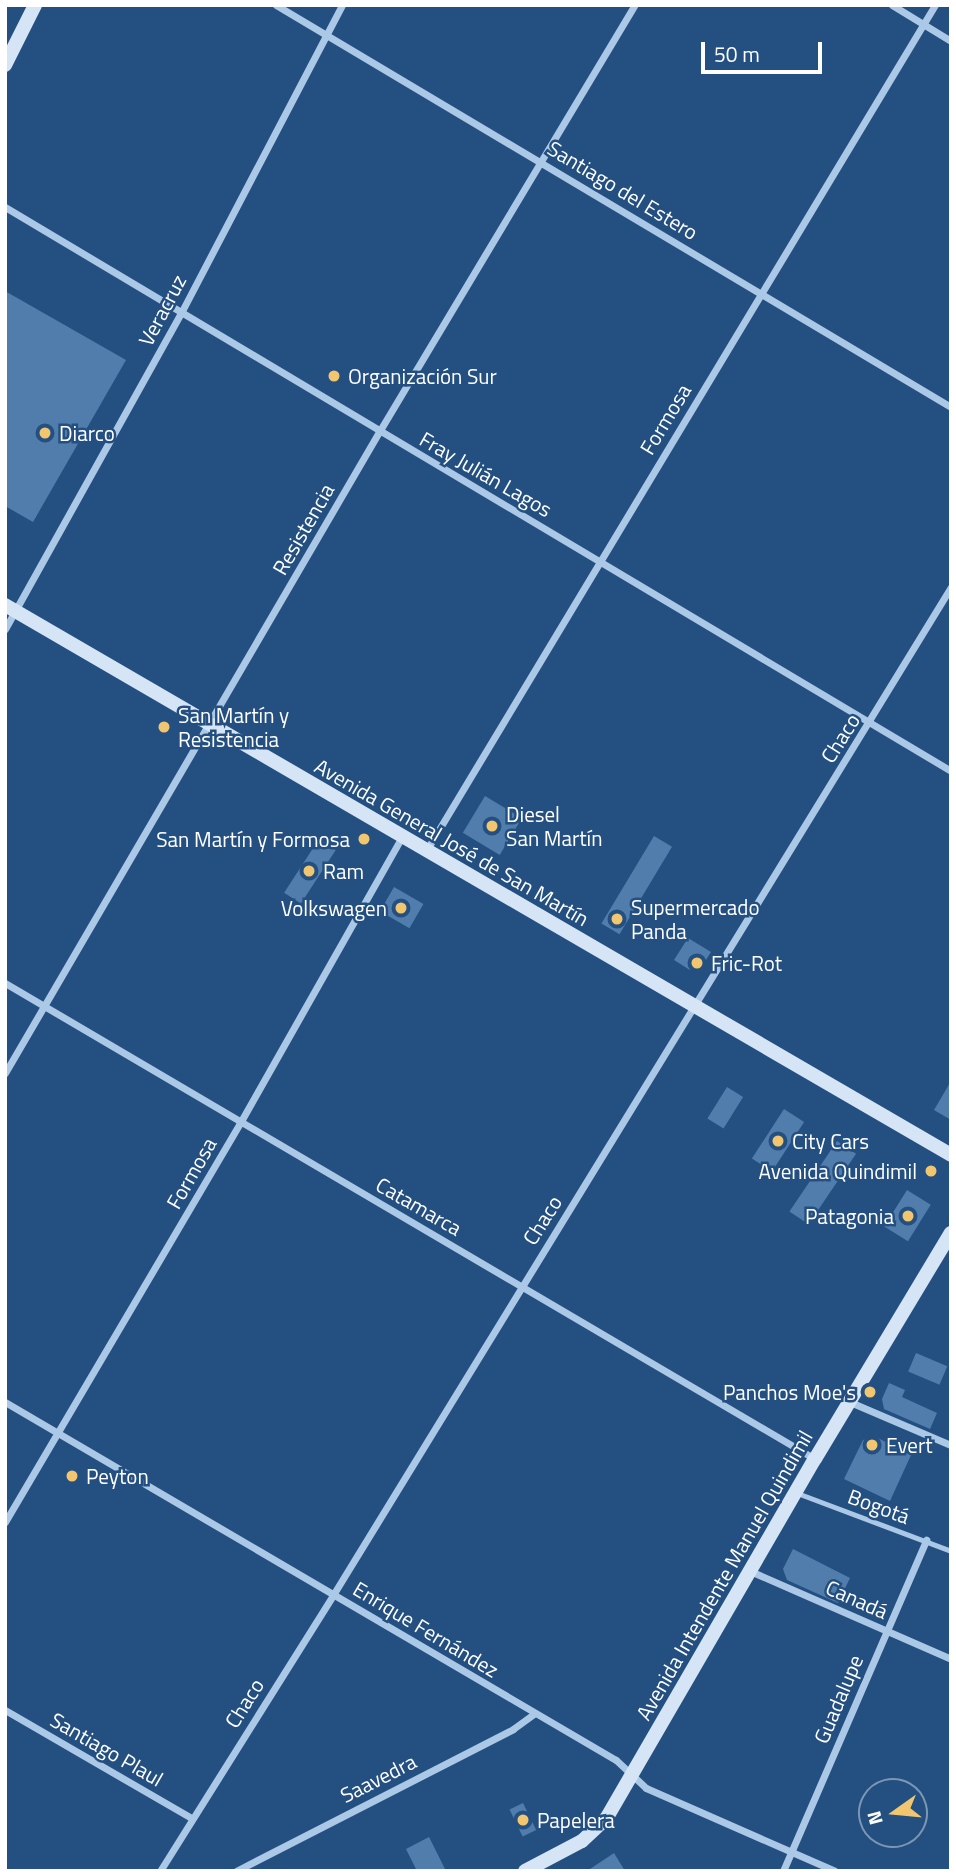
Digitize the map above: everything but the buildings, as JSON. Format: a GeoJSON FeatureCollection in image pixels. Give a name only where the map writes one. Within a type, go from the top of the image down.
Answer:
{"type":"FeatureCollection","features":[{"type":"Feature","properties":{"kind":"main road"},"geometry":{"type":"LineString","coordinates":[[5,65],[35,5]]}},
{"type":"Feature","properties":{"kind":"main road","name":"Avenida General José de San Martín"},"geometry":{"type":"LineString","coordinates":[[10,608],[401,838],[695,1005],[951,1155]]}},
{"type":"Feature","properties":{"kind":"main road","name":"Avenida Intendente Manuel Quindimil"},"geometry":{"type":"LineString","coordinates":[[525,1871],[582,1841],[606,1819],[815,1459],[951,1233]]}},
{"type":"Feature","properties":{"kind":"street","name":"Santiago del Estero"},"geometry":{"type":"LineString","coordinates":[[276,5],[951,407]]}},
{"type":"Feature","properties":{"kind":"street","name":"Veracruz"},"geometry":{"type":"LineString","coordinates":[[5,629],[10,608],[182,311],[342,5]]}},
{"type":"Feature","properties":{"kind":"street","name":"Resistencia"},"geometry":{"type":"LineString","coordinates":[[5,1073],[379,432],[635,5]]}},
{"type":"Feature","properties":{"kind":"street"},"geometry":{"type":"LineString","coordinates":[[892,5],[951,41]]}},
{"type":"Feature","properties":{"kind":"street","name":"Formosa"},"geometry":{"type":"LineString","coordinates":[[426,852],[599,560],[935,5]]}},
{"type":"Feature","properties":{"kind":"street","name":"Fray Julián Lagos"},"geometry":{"type":"LineString","coordinates":[[5,207],[951,771]]}},
{"type":"Feature","properties":{"kind":"street","name":"Chaco"},"geometry":{"type":"LineString","coordinates":[[160,1871],[871,722],[951,587]]}},
{"type":"Feature","properties":{"kind":"street","name":"Formosa"},"geometry":{"type":"LineString","coordinates":[[5,1522],[240,1123],[401,838]]}},
{"type":"Feature","properties":{"kind":"street","name":"Catamarca"},"geometry":{"type":"LineString","coordinates":[[5,983],[815,1459]]}},
{"type":"Feature","properties":{"kind":"street","name":"Enrique Fernández"},"geometry":{"type":"LineString","coordinates":[[5,1402],[616,1760],[646,1788],[835,1871]]}},
{"type":"Feature","properties":{"kind":"street"},"geometry":{"type":"LineString","coordinates":[[850,1402],[951,1445]]}},
{"type":"Feature","properties":{"kind":"street","name":"Guadalupe"},"geometry":{"type":"LineString","coordinates":[[783,1871],[926,1541]]}},
{"type":"Feature","properties":{"kind":"street","name":"Canadá"},"geometry":{"type":"LineString","coordinates":[[750,1571],[951,1659]]}},
{"type":"Feature","properties":{"kind":"street","name":"Santiago Plaul"},"geometry":{"type":"LineString","coordinates":[[5,1710],[191,1818]]}},
{"type":"Feature","properties":{"kind":"street","name":"Saavedra"},"geometry":{"type":"LineString","coordinates":[[236,1871],[513,1728],[534,1714]]}},
{"type":"Feature","properties":{"kind":"lane","name":"Bogotá"},"geometry":{"type":"LineString","coordinates":[[796,1492],[951,1551]]}},
{"type":"Feature","properties":{"kind":"place","name":"Organización Sur"},"geometry":{"type":"Point","coordinates":[334,376]}},
{"type":"Feature","properties":{"kind":"place","name":"Diarco"},"geometry":{"type":"Point","coordinates":[45,433]}},
{"type":"Feature","properties":{"kind":"place","name":"San Martín y Resistencia"},"geometry":{"type":"Point","coordinates":[164,727]}},
{"type":"Feature","properties":{"kind":"place","name":"Diesel San Martín"},"geometry":{"type":"Point","coordinates":[492,826]}},
{"type":"Feature","properties":{"kind":"place","name":"San Martín y Formosa"},"geometry":{"type":"Point","coordinates":[364,839]}},
{"type":"Feature","properties":{"kind":"place","name":"Ram"},"geometry":{"type":"Point","coordinates":[309,871]}},
{"type":"Feature","properties":{"kind":"place","name":"Volkswagen"},"geometry":{"type":"Point","coordinates":[401,908]}},
{"type":"Feature","properties":{"kind":"place","name":"Supermercado Panda"},"geometry":{"type":"Point","coordinates":[617,919]}},
{"type":"Feature","properties":{"kind":"place","name":"Fric-Rot"},"geometry":{"type":"Point","coordinates":[697,963]}},
{"type":"Feature","properties":{"kind":"place","name":"City Cars"},"geometry":{"type":"Point","coordinates":[778,1141]}},
{"type":"Feature","properties":{"kind":"place","name":"Avenida Quindimil"},"geometry":{"type":"Point","coordinates":[931,1171]}},
{"type":"Feature","properties":{"kind":"place","name":"Patagonia"},"geometry":{"type":"Point","coordinates":[908,1216]}},
{"type":"Feature","properties":{"kind":"place","name":"Panchos Moe's"},"geometry":{"type":"Point","coordinates":[870,1392]}},
{"type":"Feature","properties":{"kind":"place","name":"Evert"},"geometry":{"type":"Point","coordinates":[872,1445]}},
{"type":"Feature","properties":{"kind":"place","name":"Peyton"},"geometry":{"type":"Point","coordinates":[72,1476]}},
{"type":"Feature","properties":{"kind":"place","name":"Papelera"},"geometry":{"type":"Point","coordinates":[523,1820]}}]}
